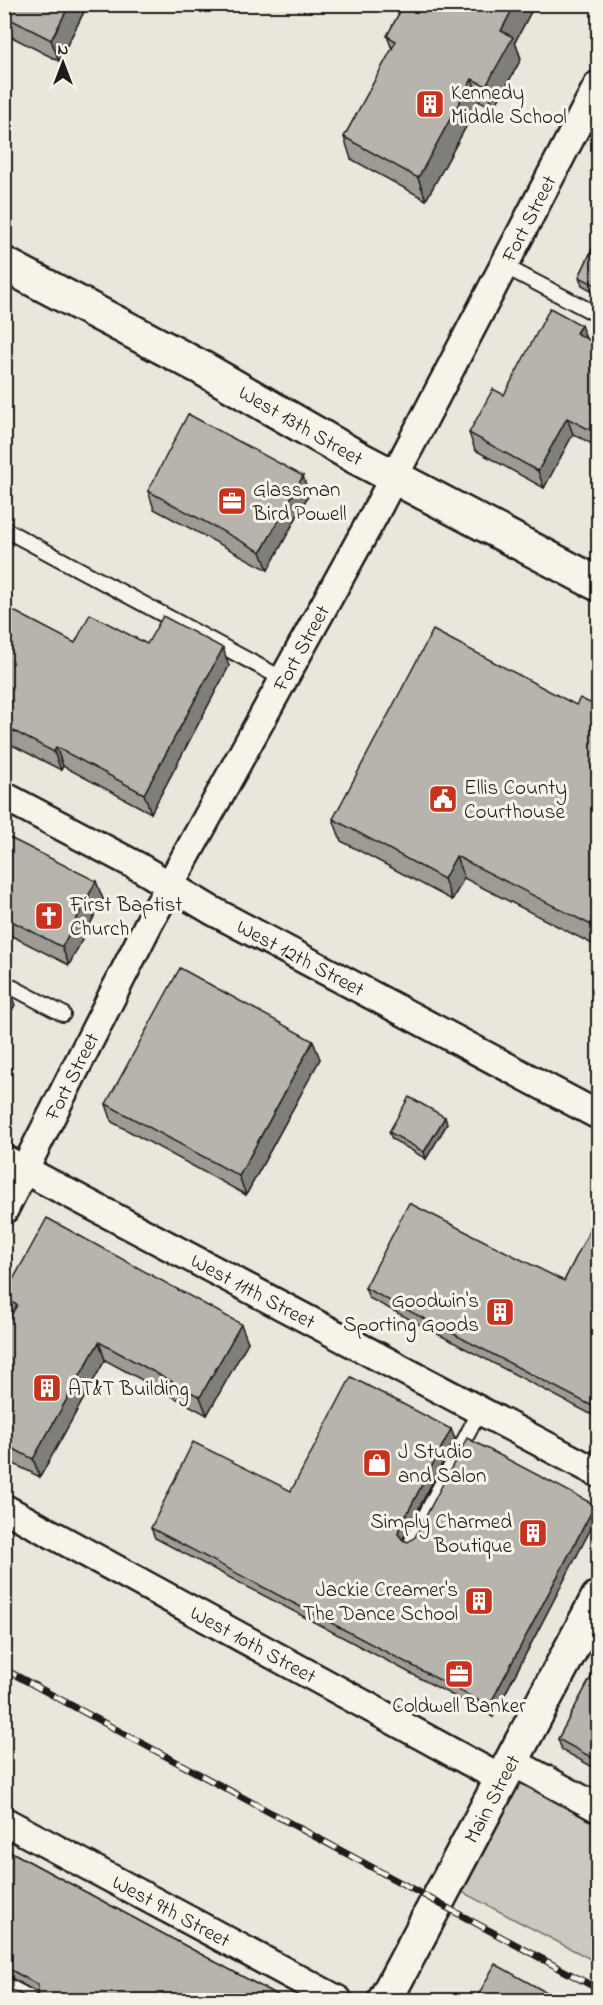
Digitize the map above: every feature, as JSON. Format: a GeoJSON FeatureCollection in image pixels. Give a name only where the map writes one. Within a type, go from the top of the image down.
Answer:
{"type":"FeatureCollection","features":[{"type":"Feature","properties":{"kind":"street","name":"Fort Street"},"geometry":{"type":"LineString","coordinates":[[4,1210],[15,1165],[285,680],[395,476],[598,85]]}},
{"type":"Feature","properties":{"kind":"street","name":"West 13th Street"},"geometry":{"type":"LineString","coordinates":[[4,264],[202,368],[358,458],[598,584]]}},
{"type":"Feature","properties":{"kind":"street","name":"West 12th Street"},"geometry":{"type":"LineString","coordinates":[[4,796],[139,867],[211,910],[598,1115]]}},
{"type":"Feature","properties":{"kind":"street","name":"West 11th Street"},"geometry":{"type":"LineString","coordinates":[[15,1165],[598,1473]]}},
{"type":"Feature","properties":{"kind":"street","name":"West 10th Street"},"geometry":{"type":"LineString","coordinates":[[4,1508],[506,1770],[598,1808]]}},
{"type":"Feature","properties":{"kind":"street","name":"Main Street"},"geometry":{"type":"LineString","coordinates":[[385,2001],[506,1770],[584,1637],[598,1598]]}},
{"type":"Feature","properties":{"kind":"street","name":"West 9th Street"},"geometry":{"type":"LineString","coordinates":[[4,1821],[338,2001]]}},
{"type":"Feature","properties":{"kind":"lane"},"geometry":{"type":"LineString","coordinates":[[504,266],[598,315]]}},
{"type":"Feature","properties":{"kind":"lane"},"geometry":{"type":"LineString","coordinates":[[4,529],[285,680]]}},
{"type":"Feature","properties":{"kind":"lane"},"geometry":{"type":"LineString","coordinates":[[4,983],[63,1014]]}},
{"type":"Feature","properties":{"kind":"lane"},"geometry":{"type":"LineString","coordinates":[[411,1544],[480,1410]]}},
{"type":"Feature","properties":{"kind":"lane"},"geometry":{"type":"LineString","coordinates":[[4,1984],[34,2001]]}},
{"type":"Feature","properties":{"kind":"shaded area"},"geometry":{"type":"Polygon","coordinates":[[[520,1782],[598,1823],[598,1963],[462,1892],[520,1782]]]}},
{"type":"Feature","properties":{"kind":"building"},"geometry":{"type":"Polygon","coordinates":[[[4,4],[70,4],[51,40],[4,16],[4,4]]]}},
{"type":"Feature","properties":{"kind":"building","name":"Kennedy Middle School"},"geometry":{"type":"Polygon","coordinates":[[[404,4],[515,4],[501,31],[513,37],[486,86],[472,79],[418,178],[344,137],[396,41],[387,36],[404,4]]]}},
{"type":"Feature","properties":{"kind":"building"},"geometry":{"type":"Polygon","coordinates":[[[598,237],[598,286],[579,277],[598,237]]]}},
{"type":"Feature","properties":{"kind":"building"},"geometry":{"type":"Polygon","coordinates":[[[550,308],[581,325],[576,333],[598,345],[598,434],[567,418],[538,471],[469,433],[493,389],[504,395],[550,308]]]}},
{"type":"Feature","properties":{"kind":"building","name":"Glassman Bird Powell"},"geometry":{"type":"Polygon","coordinates":[[[188,414],[303,476],[261,552],[148,491],[188,414]]]}},
{"type":"Feature","properties":{"kind":"building"},"geometry":{"type":"Polygon","coordinates":[[[8,608],[75,643],[90,614],[147,644],[163,616],[223,648],[144,794],[56,747],[54,752],[4,726],[4,615],[8,608]]]}},
{"type":"Feature","properties":{"kind":"building"},"geometry":{"type":"Polygon","coordinates":[[[433,630],[576,705],[580,698],[598,707],[598,915],[593,926],[456,856],[444,879],[333,819],[433,630]]]}},
{"type":"Feature","properties":{"kind":"building","name":"First Baptist Church"},"geometry":{"type":"Polygon","coordinates":[[[4,835],[96,881],[62,947],[4,917],[4,835]]]}},
{"type":"Feature","properties":{"kind":"building"},"geometry":{"type":"Polygon","coordinates":[[[180,968],[313,1041],[239,1176],[106,1104],[180,968]]]}},
{"type":"Feature","properties":{"kind":"building"},"geometry":{"type":"Polygon","coordinates":[[[409,1097],[445,1117],[424,1152],[389,1132],[409,1097]]]}},
{"type":"Feature","properties":{"kind":"building"},"geometry":{"type":"Polygon","coordinates":[[[409,1203],[564,1281],[598,1214],[598,1409],[365,1288],[409,1203]]]}},
{"type":"Feature","properties":{"kind":"building","name":"AT&T Building"},"geometry":{"type":"Polygon","coordinates":[[[47,1218],[241,1324],[200,1397],[99,1342],[33,1459],[4,1444],[4,1327],[17,1305],[4,1296],[47,1218]]]}},
{"type":"Feature","properties":{"kind":"building"},"geometry":{"type":"Polygon","coordinates":[[[351,1377],[451,1429],[399,1529],[398,1534],[403,1540],[408,1542],[415,1537],[467,1438],[595,1505],[489,1706],[151,1528],[193,1442],[291,1491],[351,1377]]]}},
{"type":"Feature","properties":{"kind":"building"},"geometry":{"type":"Polygon","coordinates":[[[598,1664],[598,1761],[558,1739],[598,1664]]]}},
{"type":"Feature","properties":{"kind":"building"},"geometry":{"type":"Polygon","coordinates":[[[4,1848],[288,2001],[4,2001],[4,1986],[31,1998],[38,1994],[38,1985],[4,1966],[4,1848]]]}},
{"type":"Feature","properties":{"kind":"building"},"geometry":{"type":"Polygon","coordinates":[[[495,1964],[562,2001],[475,2001],[495,1964]]]}},
{"type":"Feature","properties":{"kind":"building"},"geometry":{"type":"Polygon","coordinates":[[[433,1995],[441,1995],[452,2001],[426,2001],[433,1995]]]}},
{"type":"Feature","properties":{"kind":"railway"},"geometry":{"type":"LineString","coordinates":[[4,1669],[598,1989]]}},
{"type":"Feature","properties":{"kind":"place","name":"Kennedy Middle School"},"geometry":{"type":"Point","coordinates":[430,104]}},
{"type":"Feature","properties":{"kind":"place","name":"Glassman Bird Powell"},"geometry":{"type":"Point","coordinates":[232,501]}},
{"type":"Feature","properties":{"kind":"place","name":"Ellis County Courthouse"},"geometry":{"type":"Point","coordinates":[443,799]}},
{"type":"Feature","properties":{"kind":"place","name":"First Baptist Church"},"geometry":{"type":"Point","coordinates":[49,916]}},
{"type":"Feature","properties":{"kind":"place","name":"Goodwin's Sporting Goods"},"geometry":{"type":"Point","coordinates":[500,1312]}},
{"type":"Feature","properties":{"kind":"place","name":"AT&T Building"},"geometry":{"type":"Point","coordinates":[47,1388]}},
{"type":"Feature","properties":{"kind":"place","name":"J Studio and Salon"},"geometry":{"type":"Point","coordinates":[377,1463]}},
{"type":"Feature","properties":{"kind":"place","name":"Simply Charmed Boutique"},"geometry":{"type":"Point","coordinates":[533,1533]}},
{"type":"Feature","properties":{"kind":"place","name":"Jackie Creamer's The Dance School"},"geometry":{"type":"Point","coordinates":[479,1601]}},
{"type":"Feature","properties":{"kind":"place","name":"Coldwell Banker"},"geometry":{"type":"Point","coordinates":[459,1674]}}]}
